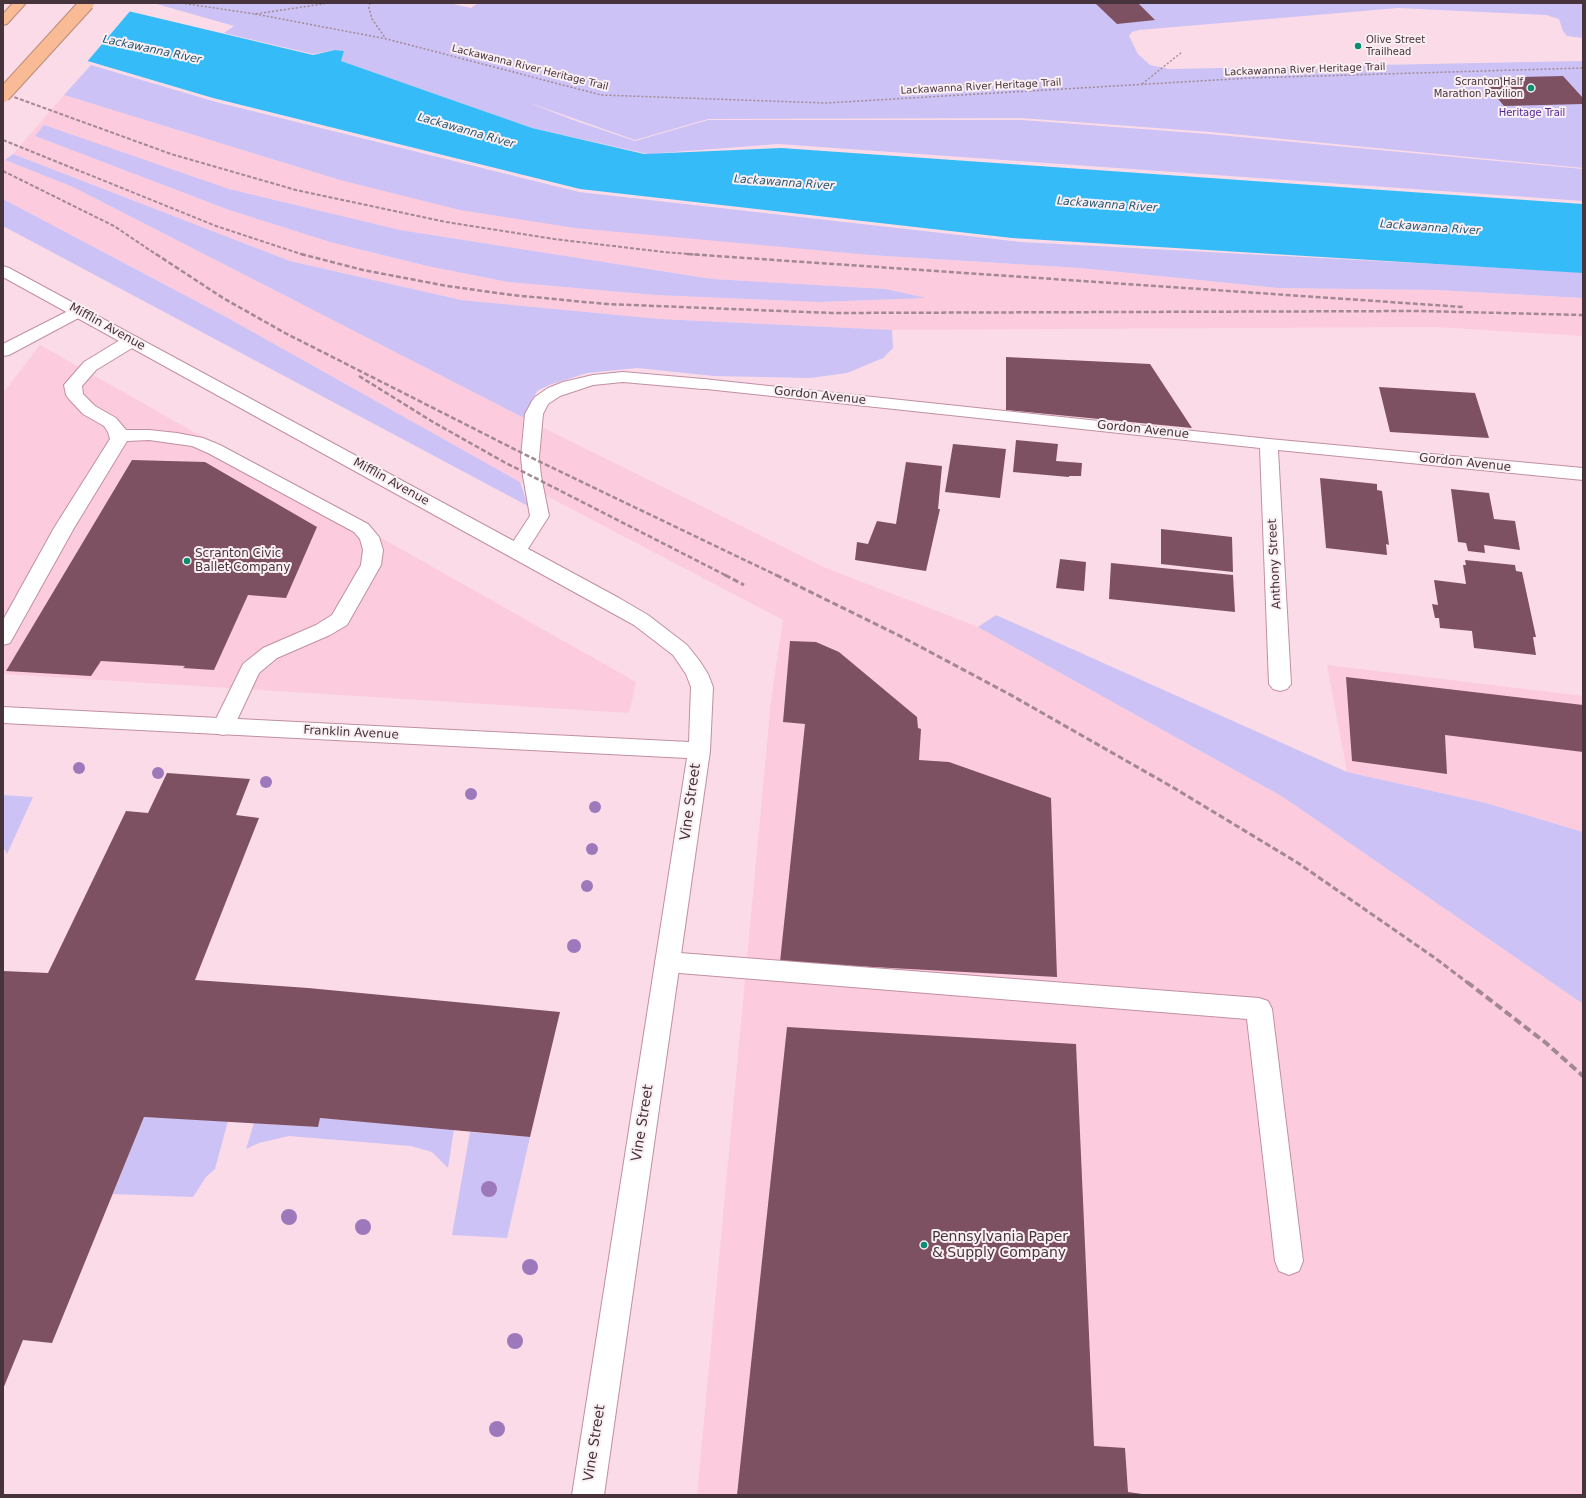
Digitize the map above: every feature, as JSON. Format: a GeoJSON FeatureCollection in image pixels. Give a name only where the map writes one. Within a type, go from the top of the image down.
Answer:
{"type":"FeatureCollection","features":[{"type":"Feature","properties":{"kind":"highway"},"geometry":{"type":"LineString","coordinates":[[3,21],[20,3]]}},
{"type":"Feature","properties":{"kind":"highway"},"geometry":{"type":"LineString","coordinates":[[3,95],[87,3]]}},
{"type":"Feature","properties":{"kind":"street","name":"Mifflin Avenue"},"geometry":{"type":"LineString","coordinates":[[3,271],[641,620],[680,650],[692,665],[702,687],[699,751]]}},
{"type":"Feature","properties":{"kind":"street"},"geometry":{"type":"LineString","coordinates":[[3,351],[78,312]]}},
{"type":"Feature","properties":{"kind":"street"},"geometry":{"type":"LineString","coordinates":[[3,638],[64,528],[119,439],[110,422],[89,410],[75,395],[73,385],[90,366],[131,341]]}},
{"type":"Feature","properties":{"kind":"street","name":"Gordon Avenue"},"geometry":{"type":"LineString","coordinates":[[517,551],[540,516],[532,476],[530,457],[534,414],[541,401],[554,392],[569,386],[593,380],[623,376],[1269,444],[1583,474]]}},
{"type":"Feature","properties":{"kind":"street"},"geometry":{"type":"LineString","coordinates":[[118,436],[149,435],[177,438],[196,442],[214,449],[361,528],[369,538],[373,550],[372,565],[340,620],[323,630],[270,653],[250,669],[222,727]]}},
{"type":"Feature","properties":{"kind":"street","name":"Anthony Street"},"geometry":{"type":"LineString","coordinates":[[1269,444],[1280,684]]}},
{"type":"Feature","properties":{"kind":"street","name":"Franklin Avenue"},"geometry":{"type":"LineString","coordinates":[[3,716],[699,751]]}},
{"type":"Feature","properties":{"kind":"street","name":"Vine Street"},"geometry":{"type":"LineString","coordinates":[[588,1495],[699,751]]}},
{"type":"Feature","properties":{"kind":"street"},"geometry":{"type":"LineString","coordinates":[[667,962],[1259,1009],[1289,1261]]}},
{"type":"Feature","properties":{"kind":"path","name":"Lackawanna River Heritage Trail"},"geometry":{"type":"LineString","coordinates":[[181,3],[255,14],[387,39],[601,95],[826,103],[1250,78],[1583,68]]}},
{"type":"Feature","properties":{"kind":"path","name":"Lackawanna River Heritage Trail"},"geometry":{"type":"LineString","coordinates":[[255,14],[329,3]]}},
{"type":"Feature","properties":{"kind":"path"},"geometry":{"type":"LineString","coordinates":[[370,3],[369,8],[372,19],[387,39]]}},
{"type":"Feature","properties":{"kind":"path"},"geometry":{"type":"LineString","coordinates":[[1142,84],[1182,52]]}},
{"type":"Feature","properties":{"kind":"shaded area"},"geometry":{"type":"Polygon","coordinates":[[[64,95],[340,180],[870,255],[1080,268],[1278,288],[1437,290],[1583,298],[1583,336],[1433,327],[892,330],[659,319],[461,300],[290,261],[13,154],[64,95]],[[35,136],[229,210],[330,242],[427,266],[508,282],[655,295],[819,302],[924,298],[886,289],[712,279],[399,230],[229,189],[35,136]]]}},
{"type":"Feature","properties":{"kind":"shaded area"},"geometry":{"type":"Polygon","coordinates":[[[5,160],[73,187],[524,418],[826,568],[978,627],[1283,797],[1583,1004],[1583,1495],[697,1495],[771,700],[783,620],[520,482],[228,318],[3,199],[3,162],[5,160]]]}},
{"type":"Feature","properties":{"kind":"shaded area"},"geometry":{"type":"Polygon","coordinates":[[[40,345],[636,682],[629,713],[3,674],[3,393],[40,345]]]}},
{"type":"Feature","properties":{"kind":"shaded area"},"geometry":{"type":"Polygon","coordinates":[[[1327,665],[1583,696],[1583,832],[1486,803],[1347,772],[1327,665]]]}},
{"type":"Feature","properties":{"kind":"green space","name":"Heritage Trail"},"geometry":{"type":"Polygon","coordinates":[[[153,3],[449,3],[471,8],[478,3],[1583,3],[1583,38],[1567,36],[1563,31],[1559,19],[1546,15],[1398,8],[1139,30],[1132,32],[1129,36],[1138,54],[1150,65],[1169,69],[1583,61],[1583,168],[1211,132],[1021,118],[708,119],[635,140],[527,102],[573,120],[635,141],[708,120],[1022,120],[1208,134],[1583,169],[1583,201],[778,144],[648,154],[532,128],[341,61],[344,51],[335,50],[313,54],[224,33],[234,26],[153,3]]]}},
{"type":"Feature","properties":{"kind":"green space"},"geometry":{"type":"Polygon","coordinates":[[[91,65],[216,102],[579,192],[1021,242],[1583,272],[1583,298],[1437,290],[1278,288],[1080,268],[870,255],[575,228],[460,210],[340,180],[64,95],[91,65]]]}},
{"type":"Feature","properties":{"kind":"green space"},"geometry":{"type":"Polygon","coordinates":[[[44,125],[229,189],[400,230],[712,279],[886,289],[926,298],[819,302],[655,295],[508,282],[427,266],[330,242],[229,210],[35,136],[44,125]]]}},
{"type":"Feature","properties":{"kind":"green space"},"geometry":{"type":"Polygon","coordinates":[[[13,154],[290,261],[461,300],[659,319],[892,330],[893,348],[883,358],[847,373],[810,378],[714,376],[637,368],[587,373],[549,385],[537,391],[524,418],[73,187],[5,160],[13,154]]]}},
{"type":"Feature","properties":{"kind":"green space"},"geometry":{"type":"Polygon","coordinates":[[[3,199],[228,318],[520,482],[528,506],[3,226],[3,199]]]}},
{"type":"Feature","properties":{"kind":"green space"},"geometry":{"type":"Polygon","coordinates":[[[996,615],[1347,772],[1486,803],[1583,832],[1583,1004],[1283,797],[978,627],[996,615]]]}},
{"type":"Feature","properties":{"kind":"green space"},"geometry":{"type":"Polygon","coordinates":[[[3,795],[33,797],[7,854],[3,847],[3,795]]]}},
{"type":"Feature","properties":{"kind":"green space"},"geometry":{"type":"Polygon","coordinates":[[[144,1117],[228,1121],[215,1169],[206,1177],[193,1197],[113,1194],[144,1117]]]}},
{"type":"Feature","properties":{"kind":"green space"},"geometry":{"type":"Polygon","coordinates":[[[320,1118],[454,1129],[448,1168],[432,1152],[411,1146],[289,1136],[259,1143],[246,1149],[254,1123],[317,1127],[320,1118]]]}},
{"type":"Feature","properties":{"kind":"green space"},"geometry":{"type":"Polygon","coordinates":[[[470,1132],[530,1137],[507,1238],[452,1235],[470,1132]]]}},
{"type":"Feature","properties":{"kind":"water","name":"Lackawanna River"},"geometry":{"type":"Polygon","coordinates":[[[3,3],[107,6],[313,55],[335,50],[344,51],[341,61],[532,128],[644,154],[781,148],[1583,204],[1583,273],[1012,238],[580,189],[213,98],[3,36],[3,3]]]}},
{"type":"Feature","properties":{"kind":"pier"},"geometry":{"type":"Polygon","coordinates":[[[3,3],[105,3],[131,10],[86,63],[3,38],[3,3]]]}},
{"type":"Feature","properties":{"kind":"building"},"geometry":{"type":"Polygon","coordinates":[[[1095,3],[1138,3],[1155,20],[1117,24],[1095,3]]]}},
{"type":"Feature","properties":{"kind":"building","name":"Scranton Half Marathon Pavilion"},"geometry":{"type":"Polygon","coordinates":[[[1563,76],[1583,98],[1583,104],[1504,106],[1481,78],[1563,76]]]}},
{"type":"Feature","properties":{"kind":"building"},"geometry":{"type":"Polygon","coordinates":[[[1006,357],[1150,364],[1192,428],[1006,410],[1006,357]]]}},
{"type":"Feature","properties":{"kind":"building"},"geometry":{"type":"Polygon","coordinates":[[[1379,387],[1475,393],[1489,438],[1390,432],[1379,387]]]}},
{"type":"Feature","properties":{"kind":"building"},"geometry":{"type":"Polygon","coordinates":[[[1016,440],[1058,444],[1056,461],[1082,463],[1081,476],[1069,477],[1013,472],[1016,440]]]}},
{"type":"Feature","properties":{"kind":"building"},"geometry":{"type":"Polygon","coordinates":[[[953,444],[1006,449],[1000,498],[945,492],[953,444]]]}},
{"type":"Feature","properties":{"kind":"building","name":"Scranton Civic Ballet Company"},"geometry":{"type":"Polygon","coordinates":[[[132,460],[205,462],[317,527],[286,598],[248,595],[214,670],[183,668],[185,666],[101,661],[91,676],[6,671],[132,460]]]}},
{"type":"Feature","properties":{"kind":"building"},"geometry":{"type":"Polygon","coordinates":[[[906,462],[942,466],[938,509],[940,509],[926,571],[855,560],[857,542],[868,544],[877,521],[896,524],[906,462]]]}},
{"type":"Feature","properties":{"kind":"building"},"geometry":{"type":"Polygon","coordinates":[[[1320,478],[1377,484],[1377,490],[1382,491],[1389,545],[1386,544],[1387,555],[1326,548],[1320,478]]]}},
{"type":"Feature","properties":{"kind":"building"},"geometry":{"type":"Polygon","coordinates":[[[1451,489],[1489,493],[1494,519],[1515,521],[1520,550],[1484,545],[1485,553],[1468,551],[1466,543],[1458,542],[1451,489]]]}},
{"type":"Feature","properties":{"kind":"building"},"geometry":{"type":"Polygon","coordinates":[[[1161,529],[1232,537],[1233,572],[1161,564],[1161,529]]]}},
{"type":"Feature","properties":{"kind":"building"},"geometry":{"type":"Polygon","coordinates":[[[1060,559],[1086,562],[1084,591],[1056,588],[1060,559]]]}},
{"type":"Feature","properties":{"kind":"building"},"geometry":{"type":"Polygon","coordinates":[[[1465,560],[1515,565],[1516,571],[1522,572],[1536,637],[1533,637],[1536,655],[1474,648],[1472,631],[1440,628],[1439,618],[1435,618],[1432,604],[1438,605],[1434,580],[1466,584],[1463,565],[1466,565],[1465,560]]]}},
{"type":"Feature","properties":{"kind":"building"},"geometry":{"type":"Polygon","coordinates":[[[1111,563],[1233,575],[1235,612],[1109,599],[1111,563]]]}},
{"type":"Feature","properties":{"kind":"building"},"geometry":{"type":"Polygon","coordinates":[[[790,641],[816,642],[839,652],[917,717],[918,728],[921,729],[919,760],[949,762],[1051,798],[1057,977],[780,962],[805,724],[783,722],[790,641]]]}},
{"type":"Feature","properties":{"kind":"building"},"geometry":{"type":"Polygon","coordinates":[[[1346,677],[1583,705],[1583,752],[1445,735],[1447,774],[1352,761],[1346,677]]]}},
{"type":"Feature","properties":{"kind":"building"},"geometry":{"type":"Polygon","coordinates":[[[167,773],[250,779],[236,815],[259,818],[195,980],[308,988],[560,1012],[530,1137],[320,1118],[318,1127],[144,1117],[52,1343],[23,1340],[3,1389],[3,971],[48,973],[126,811],[148,813],[167,773]]]}},
{"type":"Feature","properties":{"kind":"building","name":"Pennsylvania Paper & Supply Company"},"geometry":{"type":"Polygon","coordinates":[[[787,1027],[1076,1044],[1094,1446],[1125,1448],[1128,1492],[1149,1495],[737,1495],[787,1027]]]}},
{"type":"Feature","properties":{"kind":"railway"},"geometry":{"type":"LineString","coordinates":[[3,93],[171,154],[296,190],[446,222],[554,239],[698,255]]}},
{"type":"Feature","properties":{"kind":"railway"},"geometry":{"type":"LineString","coordinates":[[3,140],[216,226],[304,255]]}},
{"type":"Feature","properties":{"kind":"railway"},"geometry":{"type":"LineString","coordinates":[[3,171],[114,226],[157,255]]}},
{"type":"Feature","properties":{"kind":"railway"},"geometry":{"type":"LineString","coordinates":[[156,254],[223,298],[285,333],[530,457],[778,576]]}},
{"type":"Feature","properties":{"kind":"railway"},"geometry":{"type":"LineString","coordinates":[[301,254],[363,270],[447,286],[512,295],[606,304],[832,313],[1420,311],[1583,315]]}},
{"type":"Feature","properties":{"kind":"railway"},"geometry":{"type":"LineString","coordinates":[[687,254],[698,255]]}},
{"type":"Feature","properties":{"kind":"railway"},"geometry":{"type":"LineString","coordinates":[[698,255],[1463,307]]}},
{"type":"Feature","properties":{"kind":"railway"},"geometry":{"type":"LineString","coordinates":[[359,376],[433,422],[504,462],[727,576]]}},
{"type":"Feature","properties":{"kind":"railway"},"geometry":{"type":"LineString","coordinates":[[725,575],[744,585]]}},
{"type":"Feature","properties":{"kind":"railway"},"geometry":{"type":"LineString","coordinates":[[776,575],[900,636],[1009,694],[1174,788],[1298,863],[1435,958],[1468,983]]}},
{"type":"Feature","properties":{"kind":"railway"},"geometry":{"type":"LineString","coordinates":[[1467,982],[1546,1043],[1583,1076]]}},
{"type":"Feature","properties":{"kind":"place","name":"Olive Street Trailhead"},"geometry":{"type":"Point","coordinates":[1358,46]}},
{"type":"Feature","properties":{"kind":"place","name":"Scranton Half Marathon Pavilion"},"geometry":{"type":"Point","coordinates":[1531,88]}},
{"type":"Feature","properties":{"kind":"place","name":"Scranton Civic Ballet Company"},"geometry":{"type":"Point","coordinates":[187,561]}},
{"type":"Feature","properties":{"kind":"place","name":"Pennsylvania Paper & Supply Company"},"geometry":{"type":"Point","coordinates":[924,1245]}}]}
